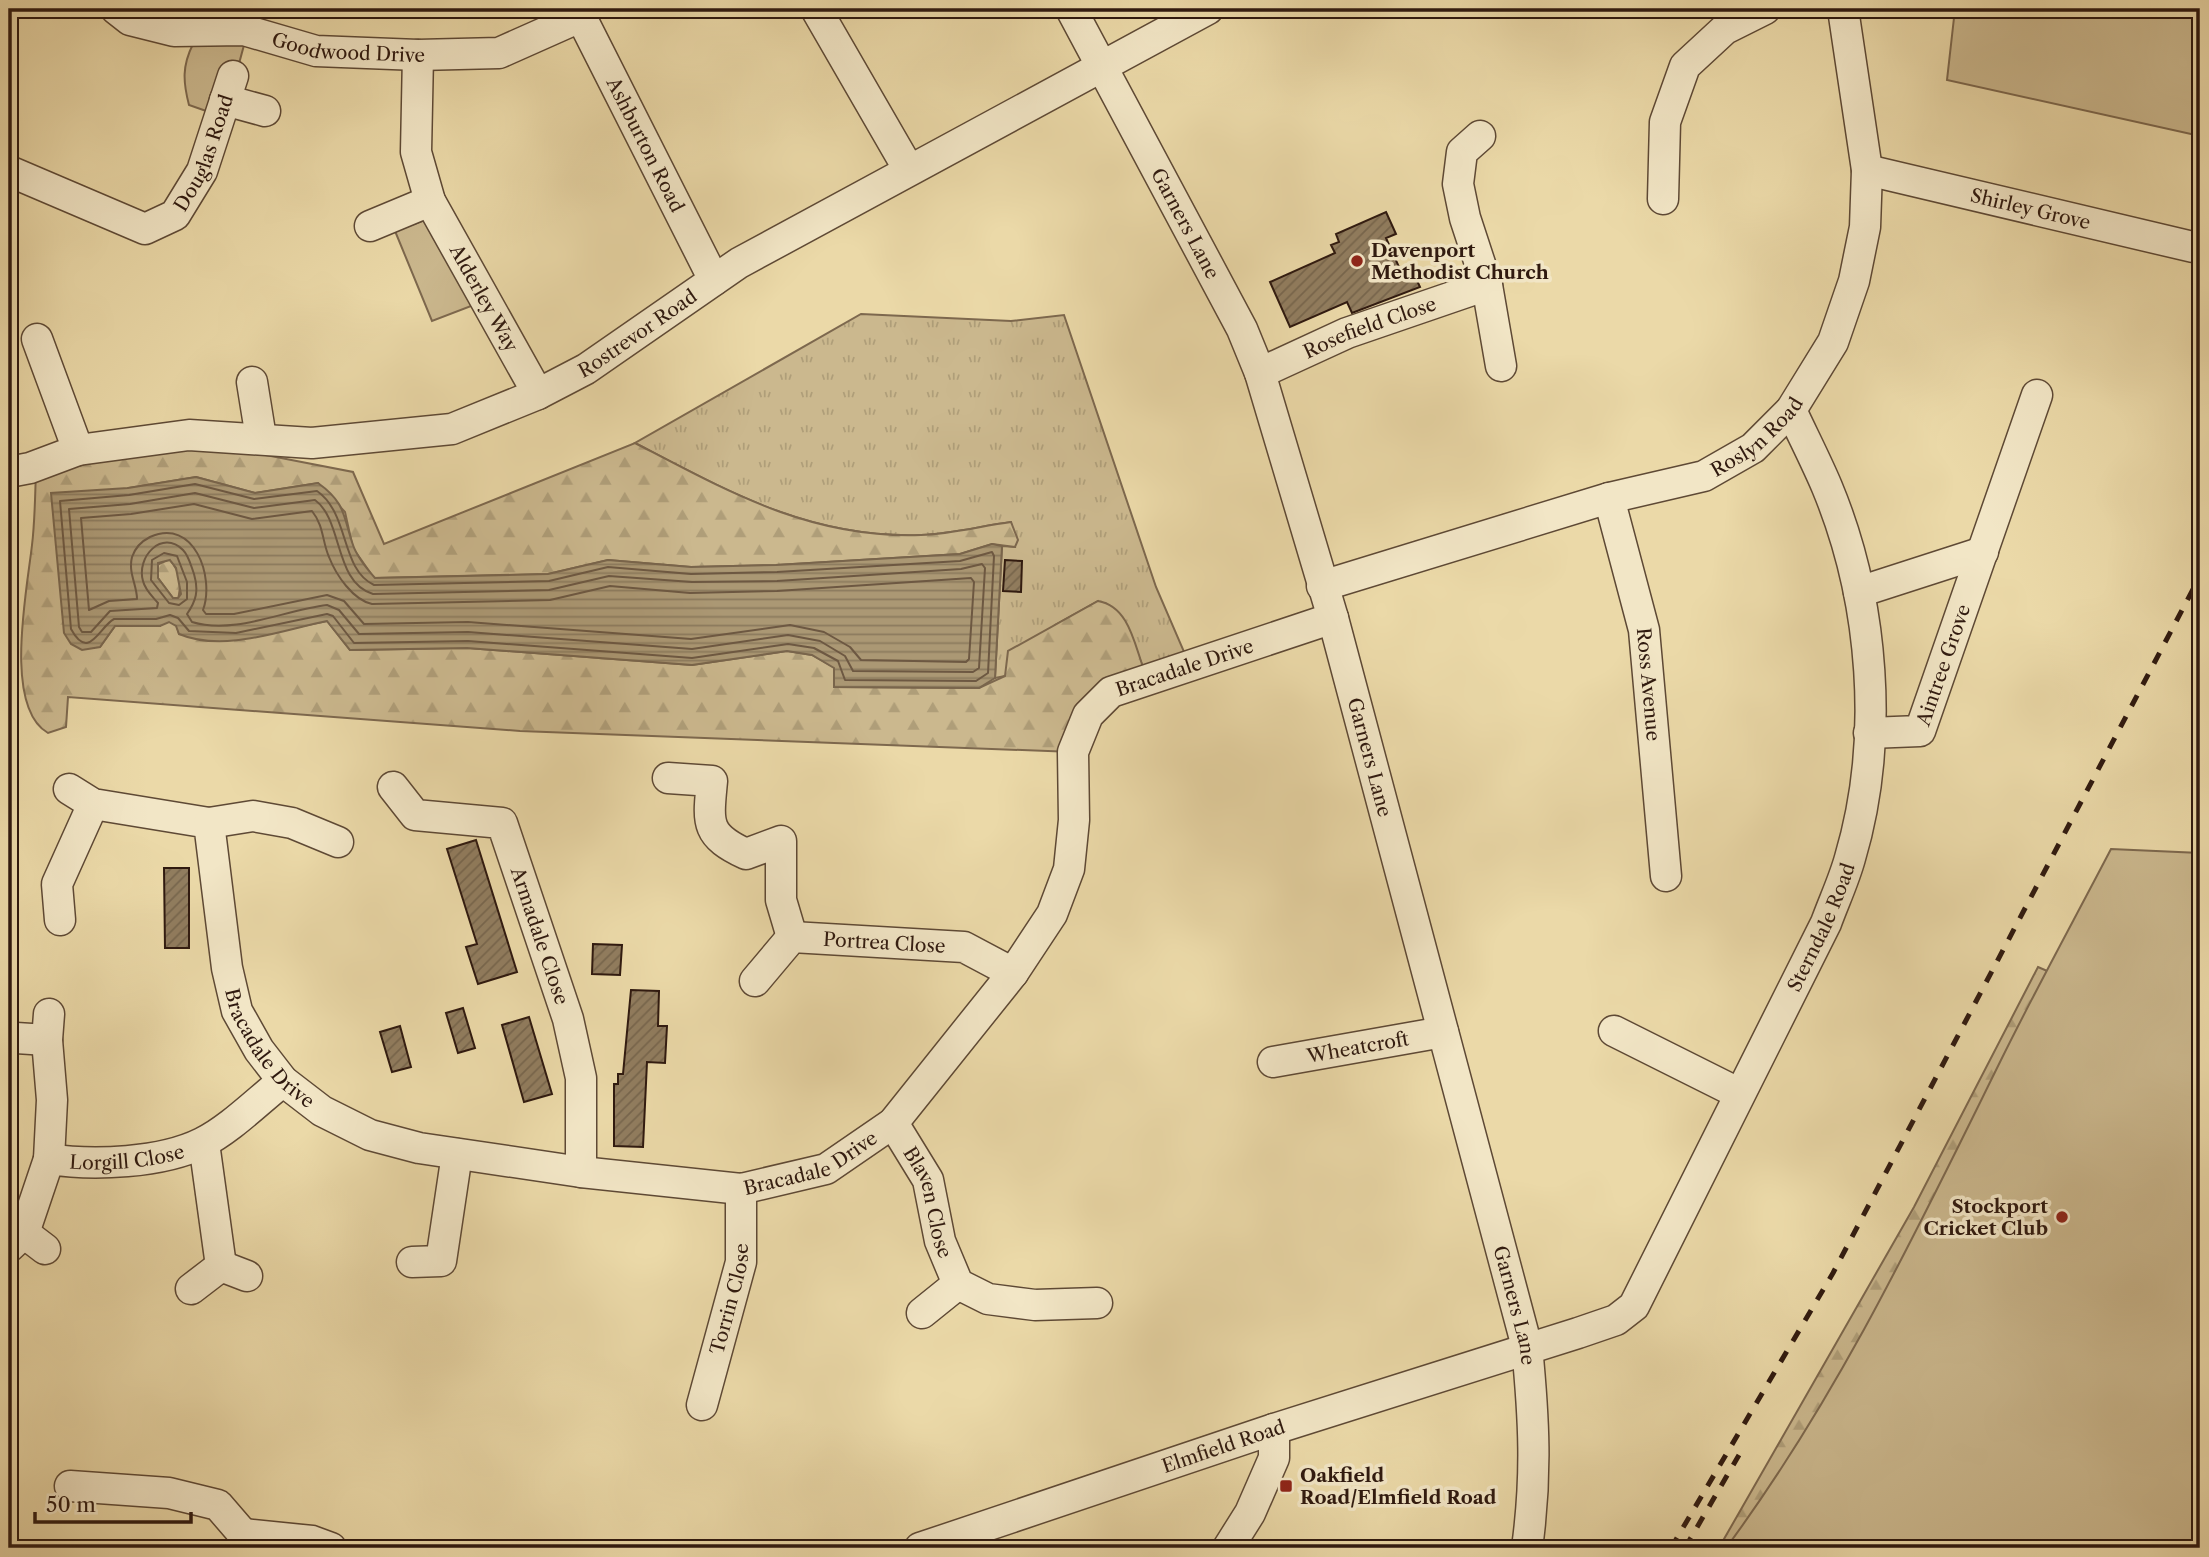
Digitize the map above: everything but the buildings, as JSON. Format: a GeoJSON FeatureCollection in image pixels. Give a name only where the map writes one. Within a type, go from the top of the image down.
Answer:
{"type":"FeatureCollection","features":[{"type":"Feature","properties":{"kind":"street","name":"Goodwood Drive"},"geometry":{"type":"LineString","coordinates":[[116,9],[130,20],[174,31],[244,30],[316,51],[418,55],[499,53],[578,13]]}},
{"type":"Feature","properties":{"kind":"street"},"geometry":{"type":"LineString","coordinates":[[816,9],[909,170]]}},
{"type":"Feature","properties":{"kind":"street","name":"Garners Lane"},"geometry":{"type":"LineString","coordinates":[[1071,9],[1242,329],[1260,373],[1333,618],[1527,1347],[1533,1411],[1535,1492],[1527,1548]]}},
{"type":"Feature","properties":{"kind":"street","name":"Rostrevor Road"},"geometry":{"type":"LineString","coordinates":[[9,472],[30,468],[78,450],[189,435],[312,443],[452,429],[538,394],[586,369],[739,263],[1208,9]]}},
{"type":"Feature","properties":{"kind":"street"},"geometry":{"type":"LineString","coordinates":[[1663,199],[1665,122],[1685,66],[1725,29],[1765,9]]}},
{"type":"Feature","properties":{"kind":"street","name":"Roslyn Road"},"geometry":{"type":"LineString","coordinates":[[1322,586],[1609,498],[1704,476],[1753,448],[1791,410],[1833,342],[1854,281],[1865,227],[1867,170],[1843,9]]}},
{"type":"Feature","properties":{"kind":"street","name":"Ashburton Road"},"geometry":{"type":"LineString","coordinates":[[578,13],[715,280]]}},
{"type":"Feature","properties":{"kind":"street","name":"Alderley Way"},"geometry":{"type":"LineString","coordinates":[[418,55],[416,152],[430,201],[538,394]]}},
{"type":"Feature","properties":{"kind":"street","name":"Douglas Road"},"geometry":{"type":"LineString","coordinates":[[9,171],[145,229],[175,215],[202,171],[229,88],[265,111]]}},
{"type":"Feature","properties":{"kind":"street"},"geometry":{"type":"LineString","coordinates":[[1480,136],[1462,152],[1458,184],[1465,218],[1487,285],[1502,366]]}},
{"type":"Feature","properties":{"kind":"street","name":"Shirley Grove"},"geometry":{"type":"LineString","coordinates":[[1867,170],[2193,247]]}},
{"type":"Feature","properties":{"kind":"street"},"geometry":{"type":"LineString","coordinates":[[370,226],[430,201]]}},
{"type":"Feature","properties":{"kind":"street","name":"Rosefield Close"},"geometry":{"type":"LineString","coordinates":[[1260,373],[1347,333],[1487,285]]}},
{"type":"Feature","properties":{"kind":"street"},"geometry":{"type":"LineString","coordinates":[[37,339],[78,450]]}},
{"type":"Feature","properties":{"kind":"street"},"geometry":{"type":"LineString","coordinates":[[252,382],[261,438]]}},
{"type":"Feature","properties":{"kind":"street","name":"Aintree Grove"},"geometry":{"type":"LineString","coordinates":[[1869,733],[1920,731],[2037,395]]}},
{"type":"Feature","properties":{"kind":"street","name":"Sterndale Road"},"geometry":{"type":"LineString","coordinates":[[1527,1347],[1616,1320],[1634,1306],[1738,1093],[1826,923],[1850,858],[1864,794],[1869,733],[1868,672],[1859,592],[1828,489],[1791,410]]}},
{"type":"Feature","properties":{"kind":"street","name":"Ross Avenue"},"geometry":{"type":"LineString","coordinates":[[1609,498],[1644,630],[1666,876]]}},
{"type":"Feature","properties":{"kind":"street"},"geometry":{"type":"LineString","coordinates":[[1859,592],[1983,552]]}},
{"type":"Feature","properties":{"kind":"street","name":"Bracadale Drive"},"geometry":{"type":"LineString","coordinates":[[209,823],[227,968],[237,1011],[259,1050],[283,1081],[322,1111],[370,1135],[419,1148],[581,1172],[741,1189],[826,1169],[892,1123],[1013,973],[1052,914],[1069,869],[1074,820],[1073,752],[1088,715],[1111,692],[1333,618]]}},
{"type":"Feature","properties":{"kind":"street"},"geometry":{"type":"LineString","coordinates":[[668,778],[712,781],[709,819],[722,843],[746,854],[781,841],[781,900],[792,937],[755,981]]}},
{"type":"Feature","properties":{"kind":"street","name":"Armadale Close"},"geometry":{"type":"LineString","coordinates":[[393,787],[415,815],[502,823],[568,1019],[581,1078],[581,1172]]}},
{"type":"Feature","properties":{"kind":"street"},"geometry":{"type":"LineString","coordinates":[[60,920],[57,884],[81,797],[209,823],[253,816],[292,823],[338,842]]}},
{"type":"Feature","properties":{"kind":"street","name":"Portrea Close"},"geometry":{"type":"LineString","coordinates":[[792,937],[964,947],[1013,973]]}},
{"type":"Feature","properties":{"kind":"street","name":"Lorgill Close"},"geometry":{"type":"LineString","coordinates":[[16,1038],[48,1027],[52,1100],[49,1159],[26,1243]]}},
{"type":"Feature","properties":{"kind":"street"},"geometry":{"type":"LineString","coordinates":[[1614,1031],[1738,1093]]}},
{"type":"Feature","properties":{"kind":"street","name":"Wheatcroft"},"geometry":{"type":"LineString","coordinates":[[1273,1062],[1443,1032]]}},
{"type":"Feature","properties":{"kind":"street","name":"Lorgill Close"},"geometry":{"type":"LineString","coordinates":[[49,1159],[101,1164],[169,1156],[204,1143],[283,1081]]}},
{"type":"Feature","properties":{"kind":"street","name":"Blaven Close"},"geometry":{"type":"LineString","coordinates":[[892,1123],[928,1180],[940,1241],[958,1284],[988,1299],[1035,1305],[1097,1303]]}},
{"type":"Feature","properties":{"kind":"street","name":"Lorgill Close"},"geometry":{"type":"LineString","coordinates":[[191,1289],[234,1271],[204,1143]]}},
{"type":"Feature","properties":{"kind":"street"},"geometry":{"type":"LineString","coordinates":[[412,1262],[441,1261],[457,1154]]}},
{"type":"Feature","properties":{"kind":"street","name":"Torrin Close"},"geometry":{"type":"LineString","coordinates":[[702,1405],[741,1262],[741,1189]]}},
{"type":"Feature","properties":{"kind":"street","name":"Blaven Close"},"geometry":{"type":"LineString","coordinates":[[922,1313],[958,1284]]}},
{"type":"Feature","properties":{"kind":"street","name":"Elmfield Road"},"geometry":{"type":"LineString","coordinates":[[920,1548],[1527,1347]]}},
{"type":"Feature","properties":{"kind":"street"},"geometry":{"type":"LineString","coordinates":[[1228,1548],[1250,1513],[1274,1458],[1273,1429]]}},
{"type":"Feature","properties":{"kind":"street"},"geometry":{"type":"LineString","coordinates":[[70,1486],[169,1493],[218,1504],[242,1541],[312,1541],[331,1548]]}},
{"type":"Feature","properties":{"kind":"green space"},"geometry":{"type":"Polygon","coordinates":[[[1955,9],[2200,9],[2200,136],[1947,80],[1955,9]]]}},
{"type":"Feature","properties":{"kind":"green space"},"geometry":{"type":"Polygon","coordinates":[[[220,42],[244,45],[237,71],[209,112],[189,105],[185,67],[193,44],[220,42]]]}},
{"type":"Feature","properties":{"kind":"green space"},"geometry":{"type":"Polygon","coordinates":[[[433,217],[479,303],[432,321],[395,231],[433,217]]]}},
{"type":"Feature","properties":{"kind":"green space"},"geometry":{"type":"Polygon","coordinates":[[[861,314],[1011,321],[1064,315],[1156,587],[1185,654],[1143,667],[1129,631],[1098,601],[1055,625],[1005,676],[995,678],[1002,546],[1015,547],[1011,522],[921,535],[843,529],[807,521],[738,495],[635,443],[861,314]]]}},
{"type":"Feature","properties":{"kind":"green space"},"geometry":{"type":"Polygon","coordinates":[[[189,440],[353,472],[384,544],[635,443],[738,495],[807,521],[881,534],[921,535],[1011,522],[1018,540],[1015,547],[992,544],[960,554],[776,565],[691,567],[608,560],[548,574],[374,578],[353,548],[345,512],[318,483],[255,493],[196,477],[128,488],[100,647],[115,626],[160,626],[173,598],[158,578],[157,565],[169,559],[179,578],[176,623],[179,634],[236,640],[327,621],[350,650],[467,648],[692,665],[787,651],[812,655],[835,668],[835,687],[979,688],[1005,676],[1008,651],[1098,601],[1108,604],[1123,617],[1133,636],[1143,667],[1111,692],[1073,752],[520,731],[68,697],[66,727],[48,733],[34,719],[26,699],[22,674],[23,617],[33,536],[36,471],[189,440]]]}},
{"type":"Feature","properties":{"kind":"green space","name":"Stockport Cricket Club"},"geometry":{"type":"Polygon","coordinates":[[[2111,849],[2200,853],[2200,1548],[1726,1548],[1767,1491],[1840,1372],[1907,1248],[2111,849]]]}},
{"type":"Feature","properties":{"kind":"green space"},"geometry":{"type":"Polygon","coordinates":[[[2038,967],[2059,976],[2040,1031],[1744,1548],[1720,1546],[1914,1207],[2038,967]]]}},
{"type":"Feature","properties":{"kind":"water"},"geometry":{"type":"Polygon","coordinates":[[[196,477],[255,493],[318,483],[339,504],[355,549],[362,563],[375,578],[548,574],[608,560],[691,567],[776,565],[960,554],[992,544],[1002,546],[995,678],[979,688],[834,687],[834,668],[812,655],[787,651],[692,665],[467,648],[350,650],[327,621],[234,641],[196,639],[179,634],[176,626],[169,622],[160,626],[115,626],[100,647],[82,650],[71,644],[64,633],[51,493],[128,488],[196,477]],[[170,560],[158,563],[158,578],[173,598],[178,598],[181,594],[176,568],[170,560]]]}},
{"type":"Feature","properties":{"kind":"railway"},"geometry":{"type":"LineString","coordinates":[[1671,1548],[1833,1273],[2200,576]]}},
{"type":"Feature","properties":{"kind":"railway"},"geometry":{"type":"LineString","coordinates":[[1685,1548],[1739,1455]]}},
{"type":"Feature","properties":{"kind":"place","name":"Davenport Methodist Church"},"geometry":{"type":"Point","coordinates":[1357,261]}},
{"type":"Feature","properties":{"kind":"place","name":"Stockport Cricket Club"},"geometry":{"type":"Point","coordinates":[2062,1217]}},
{"type":"Feature","properties":{"kind":"place","name":"Oakfield Road/Elmfield Road"},"geometry":{"type":"Point","coordinates":[1286,1486]}}]}
